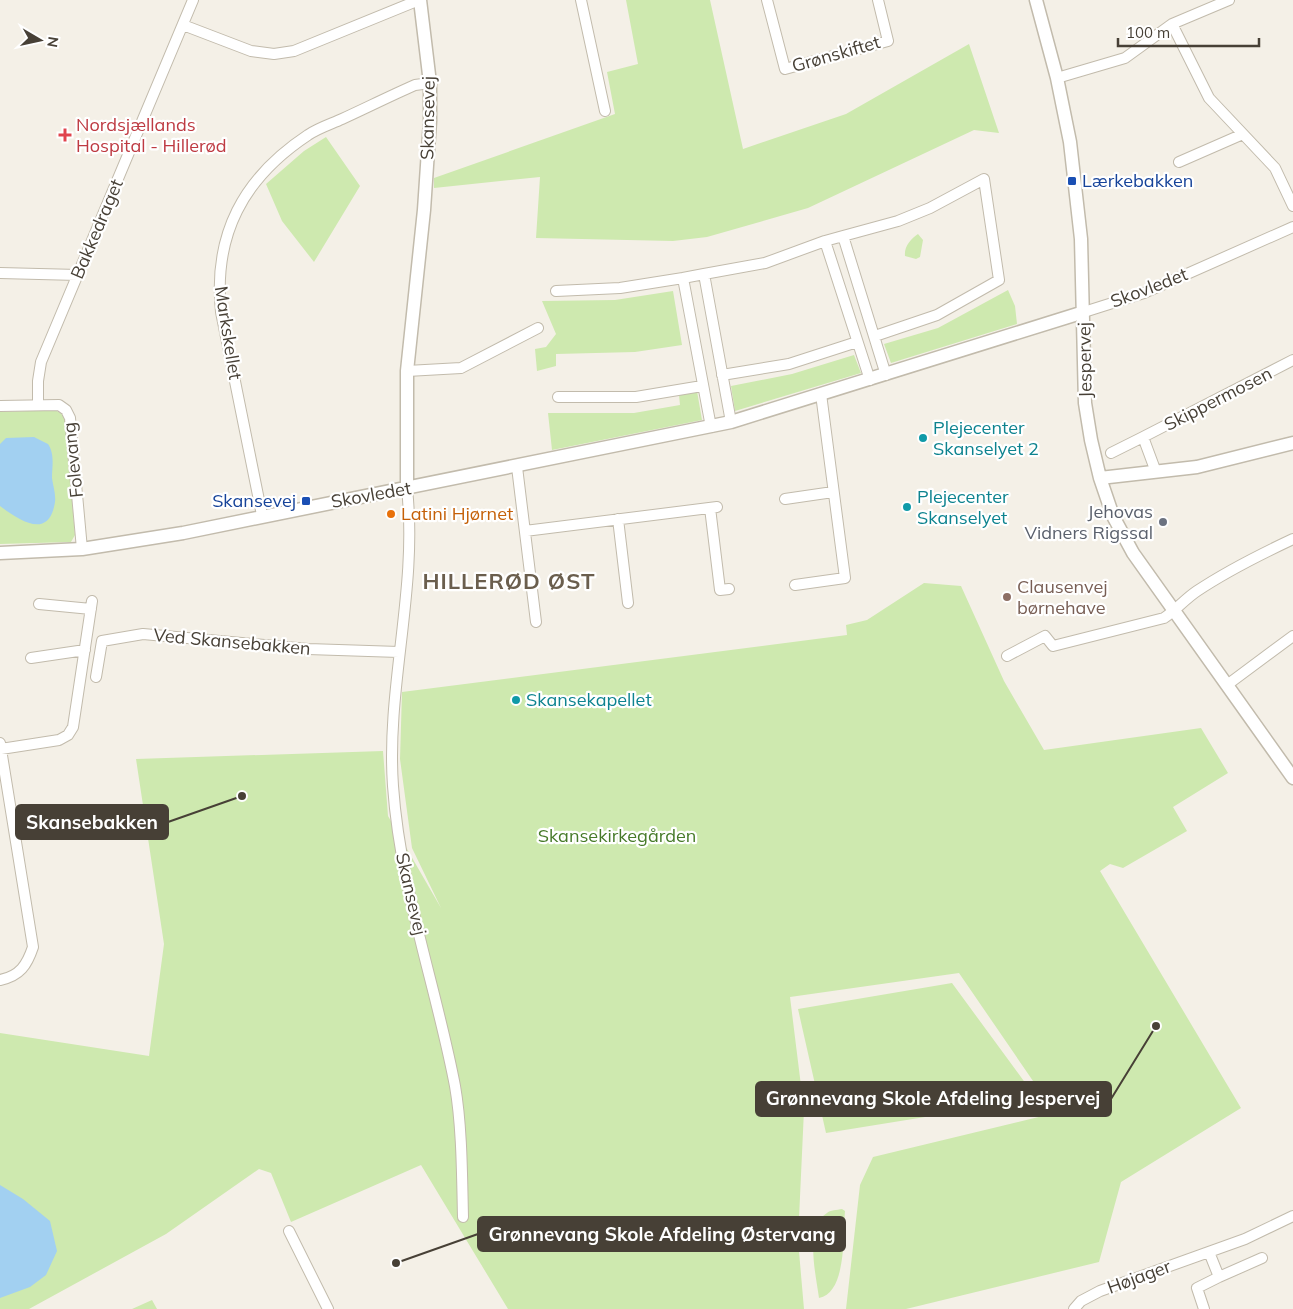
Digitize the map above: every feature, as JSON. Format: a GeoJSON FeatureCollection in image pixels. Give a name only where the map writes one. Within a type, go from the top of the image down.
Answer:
{"type":"FeatureCollection","features":[{"type":"Feature","properties":{"kind":"street","name":"Bakkedraget"},"geometry":{"type":"LineString","coordinates":[[38,405],[38,382],[42,362],[193,0]]}},
{"type":"Feature","properties":{"kind":"street"},"geometry":{"type":"LineString","coordinates":[[182,25],[251,51],[274,54],[294,50],[420,0]]}},
{"type":"Feature","properties":{"kind":"street","name":"Skansevej"},"geometry":{"type":"LineString","coordinates":[[420,0],[430,82],[424,210],[407,371],[406,489],[408,564],[392,718],[391,752],[397,829],[455,1088],[461,1152],[463,1218]]}},
{"type":"Feature","properties":{"kind":"street"},"geometry":{"type":"LineString","coordinates":[[581,0],[605,111]]}},
{"type":"Feature","properties":{"kind":"street","name":"Grønskiftet"},"geometry":{"type":"LineString","coordinates":[[767,0],[784,69],[888,40],[878,0]]}},
{"type":"Feature","properties":{"kind":"street","name":"Jespervej"},"geometry":{"type":"LineString","coordinates":[[1036,0],[1057,78],[1070,142],[1084,312],[1085,403],[1100,478],[1113,516],[1130,548],[1293,778]]}},
{"type":"Feature","properties":{"kind":"street"},"geometry":{"type":"LineString","coordinates":[[1057,78],[1125,58],[1172,24],[1229,0]]}},
{"type":"Feature","properties":{"kind":"street"},"geometry":{"type":"LineString","coordinates":[[1172,24],[1209,98],[1275,168],[1293,206]]}},
{"type":"Feature","properties":{"kind":"street","name":"Markskellet"},"geometry":{"type":"LineString","coordinates":[[262,516],[221,312],[218,285],[227,232],[241,201],[256,179],[276,159],[302,139],[415,85],[430,82]]}},
{"type":"Feature","properties":{"kind":"street"},"geometry":{"type":"LineString","coordinates":[[1178,162],[1243,134]]}},
{"type":"Feature","properties":{"kind":"street"},"geometry":{"type":"LineString","coordinates":[[556,291],[620,288],[765,263],[825,241],[898,220],[930,208],[984,179],[999,280],[936,315],[875,336]]}},
{"type":"Feature","properties":{"kind":"street","name":"Skovledet"},"geometry":{"type":"LineString","coordinates":[[0,553],[82,549],[183,533],[517,467],[731,422],[1144,293],[1293,227]]}},
{"type":"Feature","properties":{"kind":"street"},"geometry":{"type":"LineString","coordinates":[[843,236],[886,375]]}},
{"type":"Feature","properties":{"kind":"street"},"geometry":{"type":"LineString","coordinates":[[825,241],[870,380]]}},
{"type":"Feature","properties":{"kind":"street"},"geometry":{"type":"LineString","coordinates":[[0,273],[78,275]]}},
{"type":"Feature","properties":{"kind":"street"},"geometry":{"type":"LineString","coordinates":[[704,274],[731,422]]}},
{"type":"Feature","properties":{"kind":"street"},"geometry":{"type":"LineString","coordinates":[[683,278],[711,427]]}},
{"type":"Feature","properties":{"kind":"street"},"geometry":{"type":"LineString","coordinates":[[407,371],[461,368],[538,328]]}},
{"type":"Feature","properties":{"kind":"street"},"geometry":{"type":"LineString","coordinates":[[722,375],[789,364],[857,342]]}},
{"type":"Feature","properties":{"kind":"street","name":"Skippermosen"},"geometry":{"type":"LineString","coordinates":[[1111,453],[1293,360]]}},
{"type":"Feature","properties":{"kind":"street"},"geometry":{"type":"LineString","coordinates":[[558,397],[636,397],[702,386]]}},
{"type":"Feature","properties":{"kind":"street"},"geometry":{"type":"LineString","coordinates":[[795,585],[844,578],[821,394]]}},
{"type":"Feature","properties":{"kind":"street","name":"Folevang"},"geometry":{"type":"LineString","coordinates":[[0,406],[59,405],[66,410],[70,418],[82,549]]}},
{"type":"Feature","properties":{"kind":"street","name":"Skippermosen"},"geometry":{"type":"LineString","coordinates":[[1143,437],[1156,472]]}},
{"type":"Feature","properties":{"kind":"street"},"geometry":{"type":"LineString","coordinates":[[1100,478],[1197,467],[1293,443]]}},
{"type":"Feature","properties":{"kind":"street"},"geometry":{"type":"LineString","coordinates":[[517,467],[536,622]]}},
{"type":"Feature","properties":{"kind":"street"},"geometry":{"type":"LineString","coordinates":[[785,499],[833,492]]}},
{"type":"Feature","properties":{"kind":"street"},"geometry":{"type":"LineString","coordinates":[[525,531],[714,507],[720,590],[729,589]]}},
{"type":"Feature","properties":{"kind":"street"},"geometry":{"type":"LineString","coordinates":[[618,519],[628,602]]}},
{"type":"Feature","properties":{"kind":"street"},"geometry":{"type":"LineString","coordinates":[[1007,656],[1045,636],[1053,646],[1164,618],[1174,612],[1182,602],[1219,578],[1293,540]]}},
{"type":"Feature","properties":{"kind":"street"},"geometry":{"type":"LineString","coordinates":[[0,980],[22,971],[29,960],[33,947],[1,746],[60,740],[68,736],[73,727],[92,605],[39,604]]}},
{"type":"Feature","properties":{"kind":"street","name":"Ved Skansebakken"},"geometry":{"type":"LineString","coordinates":[[96,677],[102,641],[143,634],[308,649],[399,652]]}},
{"type":"Feature","properties":{"kind":"street"},"geometry":{"type":"LineString","coordinates":[[1227,685],[1293,636]]}},
{"type":"Feature","properties":{"kind":"street"},"geometry":{"type":"LineString","coordinates":[[31,658],[85,650]]}},
{"type":"Feature","properties":{"kind":"street","name":"Højager"},"geometry":{"type":"LineString","coordinates":[[1074,1309],[1081,1302],[1100,1291],[1245,1239],[1293,1216]]}},
{"type":"Feature","properties":{"kind":"street"},"geometry":{"type":"LineString","coordinates":[[289,1231],[328,1309]]}},
{"type":"Feature","properties":{"kind":"street"},"geometry":{"type":"LineString","coordinates":[[1208,1252],[1219,1277]]}},
{"type":"Feature","properties":{"kind":"street"},"geometry":{"type":"LineString","coordinates":[[1204,1309],[1197,1288],[1262,1258]]}},
{"type":"Feature","properties":{"kind":"green space"},"geometry":{"type":"Polygon","coordinates":[[[626,0],[710,0],[743,149],[846,114],[969,44],[999,133],[974,130],[808,208],[707,237],[673,241],[536,238],[540,177],[434,188],[434,178],[615,114],[607,72],[638,64],[626,0]]]}},
{"type":"Feature","properties":{"kind":"green space"},"geometry":{"type":"Polygon","coordinates":[[[326,137],[360,186],[314,262],[282,221],[266,184],[304,151],[326,137]]]}},
{"type":"Feature","properties":{"kind":"green space"},"geometry":{"type":"Polygon","coordinates":[[[918,234],[923,240],[920,257],[916,259],[905,256],[908,243],[918,234]]]}},
{"type":"Feature","properties":{"kind":"green space"},"geometry":{"type":"Polygon","coordinates":[[[1008,290],[1015,306],[1017,324],[891,363],[884,344],[938,328],[1008,290]]]}},
{"type":"Feature","properties":{"kind":"green space"},"geometry":{"type":"Polygon","coordinates":[[[673,291],[682,345],[635,352],[556,354],[556,366],[537,371],[535,349],[546,347],[556,334],[542,301],[615,300],[673,291]]]}},
{"type":"Feature","properties":{"kind":"green space"},"geometry":{"type":"Polygon","coordinates":[[[854,355],[861,373],[735,411],[731,386],[792,374],[854,355]]]}},
{"type":"Feature","properties":{"kind":"green space"},"geometry":{"type":"Polygon","coordinates":[[[697,391],[702,420],[552,450],[548,413],[634,413],[680,405],[679,395],[697,391]]]}},
{"type":"Feature","properties":{"kind":"green space"},"geometry":{"type":"Polygon","coordinates":[[[55,410],[62,414],[65,421],[75,535],[71,542],[0,544],[0,412],[55,410]]]}},
{"type":"Feature","properties":{"kind":"green space","name":"Skansekirkegården"},"geometry":{"type":"Polygon","coordinates":[[[924,583],[961,586],[1004,681],[1044,750],[1201,728],[1228,773],[1173,807],[1187,831],[1123,868],[1110,864],[1100,871],[1241,1108],[1121,1182],[1099,1262],[906,1309],[846,1309],[860,1185],[873,1157],[1055,1113],[959,973],[790,997],[804,1110],[798,1240],[804,1309],[508,1309],[421,1165],[291,1222],[271,1173],[259,1169],[166,1234],[29,1309],[0,1309],[0,1033],[149,1056],[164,944],[136,759],[383,751],[388,816],[441,908],[412,848],[400,759],[402,692],[847,635],[846,625],[867,620],[924,583]]]}},
{"type":"Feature","properties":{"kind":"green space"},"geometry":{"type":"Polygon","coordinates":[[[952,983],[1037,1099],[826,1133],[798,1009],[952,983]]]}},
{"type":"Feature","properties":{"kind":"green space"},"geometry":{"type":"Polygon","coordinates":[[[842,1209],[845,1211],[844,1233],[839,1274],[835,1285],[828,1294],[819,1298],[813,1252],[816,1229],[820,1220],[828,1212],[842,1209]]]}},
{"type":"Feature","properties":{"kind":"green space"},"geometry":{"type":"Polygon","coordinates":[[[152,1300],[157,1309],[132,1309],[152,1300]]]}},
{"type":"Feature","properties":{"kind":"water"},"geometry":{"type":"Polygon","coordinates":[[[34,437],[48,444],[53,465],[52,478],[55,502],[52,514],[47,521],[40,524],[24,521],[0,506],[0,444],[6,438],[34,437]]]}},
{"type":"Feature","properties":{"kind":"water"},"geometry":{"type":"Polygon","coordinates":[[[0,1185],[23,1199],[50,1221],[57,1251],[46,1275],[30,1287],[0,1298],[0,1185]]]}},
{"type":"Feature","properties":{"kind":"place","name":"Nordsjællands Hospital - Hillerød"},"geometry":{"type":"Point","coordinates":[65,135]}},
{"type":"Feature","properties":{"kind":"place","name":"Lærkebakken"},"geometry":{"type":"Point","coordinates":[1072,181]}},
{"type":"Feature","properties":{"kind":"place","name":"Plejecenter Skanselyet 2"},"geometry":{"type":"Point","coordinates":[923,438]}},
{"type":"Feature","properties":{"kind":"place","name":"Skansevej"},"geometry":{"type":"Point","coordinates":[306,501]}},
{"type":"Feature","properties":{"kind":"place","name":"Plejecenter Skanselyet"},"geometry":{"type":"Point","coordinates":[907,507]}},
{"type":"Feature","properties":{"kind":"place","name":"Latini Hjørnet"},"geometry":{"type":"Point","coordinates":[391,514]}},
{"type":"Feature","properties":{"kind":"place","name":"Jehovas Vidners Rigssal"},"geometry":{"type":"Point","coordinates":[1163,522]}},
{"type":"Feature","properties":{"kind":"place","name":"Clausenvej børnehave"},"geometry":{"type":"Point","coordinates":[1007,597]}},
{"type":"Feature","properties":{"kind":"place","name":"Skansekapellet"},"geometry":{"type":"Point","coordinates":[516,700]}},
{"type":"Feature","properties":{"kind":"place","name":"Skansebakken"},"geometry":{"type":"Point","coordinates":[242,796]}},
{"type":"Feature","properties":{"kind":"place","name":"Grønnevang Skole Afdeling Jespervej"},"geometry":{"type":"Point","coordinates":[1156,1026]}},
{"type":"Feature","properties":{"kind":"place","name":"Grønnevang Skole Afdeling Østervang"},"geometry":{"type":"Point","coordinates":[396,1263]}},
{"type":"Feature","properties":{"kind":"district","name":"HILLERØD ØST"},"geometry":{"type":"Point","coordinates":[509,581]}}]}
